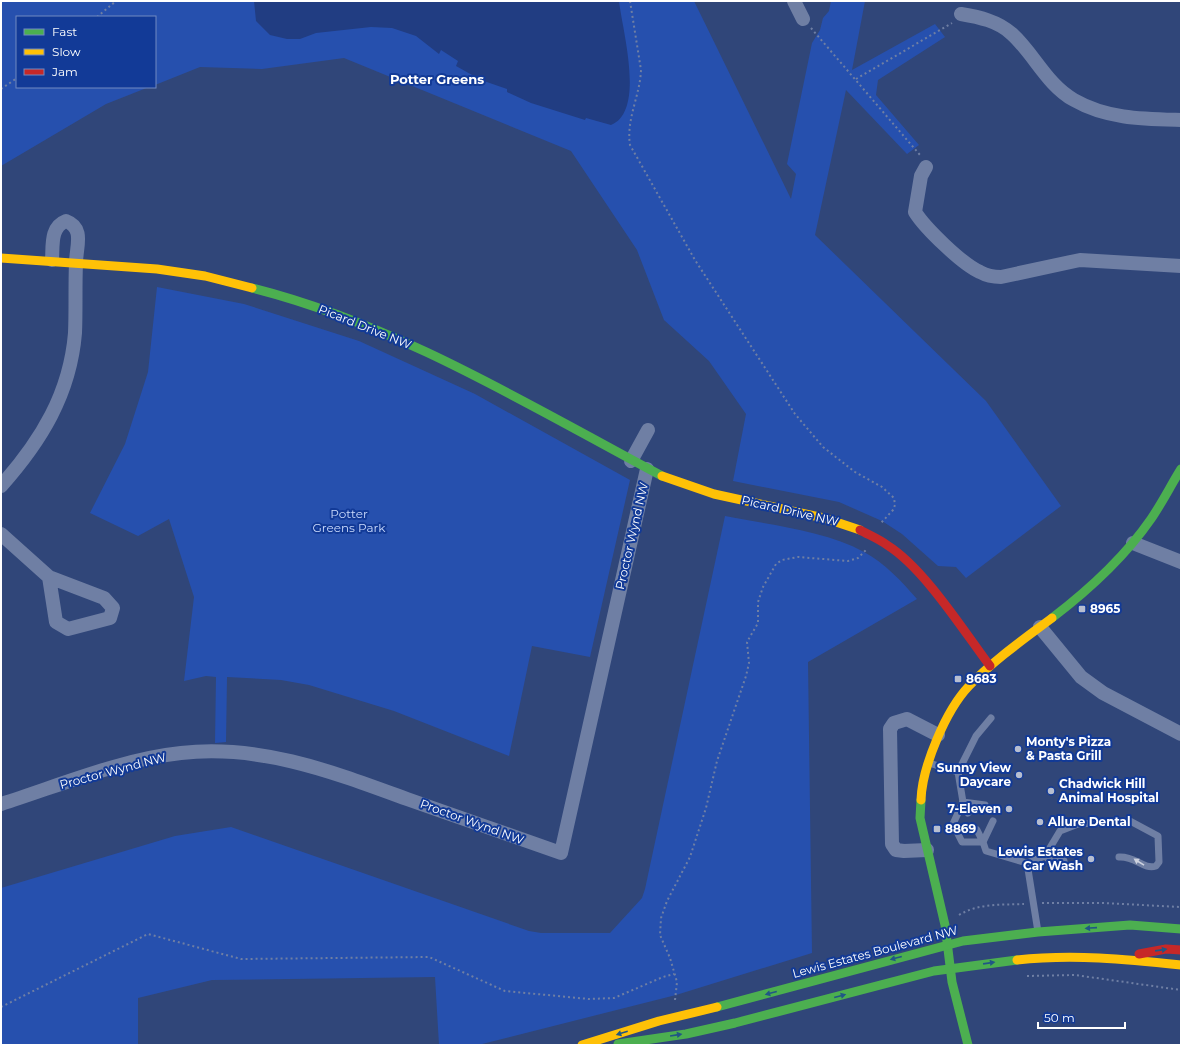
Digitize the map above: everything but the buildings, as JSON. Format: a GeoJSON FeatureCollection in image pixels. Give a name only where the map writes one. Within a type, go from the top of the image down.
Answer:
{"type":"FeatureCollection","features":[{"type":"Feature","properties":{"kind":"street"},"geometry":{"type":"LineString","coordinates":[[794,1],[803,19]]}},
{"type":"Feature","properties":{"kind":"street"},"geometry":{"type":"LineString","coordinates":[[961,14],[980,17],[998,24],[1012,34],[1058,88],[1073,100],[1110,114],[1147,119],[1181,120]]}},
{"type":"Feature","properties":{"kind":"street"},"geometry":{"type":"LineString","coordinates":[[926,168],[921,176],[915,212],[927,227],[970,266],[988,276],[1001,277],[1080,260],[1181,266]]}},
{"type":"Feature","properties":{"kind":"street"},"geometry":{"type":"LineString","coordinates":[[1,486],[36,444],[50,419],[64,388],[72,358],[78,233],[77,227],[66,221],[59,224],[55,229],[52,260]]}},
{"type":"Feature","properties":{"kind":"street","name":"Picard Drive NW"},"geometry":{"type":"LineString","coordinates":[[1,258],[52,260],[158,269],[205,276],[288,297],[325,310],[445,360],[667,479],[695,489],[839,522],[874,536],[900,554],[923,577],[990,666]]}},
{"type":"Feature","properties":{"kind":"street"},"geometry":{"type":"LineString","coordinates":[[631,461],[648,430]]}},
{"type":"Feature","properties":{"kind":"street","name":"Proctor Wynd NW"},"geometry":{"type":"LineString","coordinates":[[1,804],[151,758],[203,752],[242,752],[287,759],[332,772],[561,854],[647,469]]}},
{"type":"Feature","properties":{"kind":"street"},"geometry":{"type":"LineString","coordinates":[[968,1045],[952,982],[945,925],[920,818],[921,795],[928,763],[938,735],[954,707],[968,687],[990,666],[1080,597],[1108,571],[1133,543],[1152,518],[1181,469]]}},
{"type":"Feature","properties":{"kind":"street"},"geometry":{"type":"LineString","coordinates":[[1,534],[49,577],[104,598],[113,608],[110,618],[68,629],[56,622],[49,577]]}},
{"type":"Feature","properties":{"kind":"street"},"geometry":{"type":"LineString","coordinates":[[1133,543],[1181,562]]}},
{"type":"Feature","properties":{"kind":"street"},"geometry":{"type":"LineString","coordinates":[[1040,627],[1081,677],[1103,693],[1181,734]]}},
{"type":"Feature","properties":{"kind":"street"},"geometry":{"type":"LineString","coordinates":[[927,850],[896,850],[892,844],[890,729],[894,723],[907,719],[938,735]]}},
{"type":"Feature","properties":{"kind":"street","name":"Lewis Estates Boulevard NW"},"geometry":{"type":"LineString","coordinates":[[582,1045],[659,1021],[722,1006],[947,944],[1038,932],[1130,926],[1181,929]]}},
{"type":"Feature","properties":{"kind":"street"},"geometry":{"type":"LineString","coordinates":[[1113,958],[1166,949],[1181,950]]}},
{"type":"Feature","properties":{"kind":"street"},"geometry":{"type":"LineString","coordinates":[[610,1045],[686,1034],[735,1023],[934,971],[1047,957],[1113,958],[1181,965]]}},
{"type":"Feature","properties":{"kind":"lane"},"geometry":{"type":"LineString","coordinates":[[968,813],[963,802],[958,772],[976,736],[991,718]]}},
{"type":"Feature","properties":{"kind":"lane"},"geometry":{"type":"LineString","coordinates":[[928,763],[958,772]]}},
{"type":"Feature","properties":{"kind":"lane"},"geometry":{"type":"LineString","coordinates":[[963,802],[984,805]]}},
{"type":"Feature","properties":{"kind":"lane"},"geometry":{"type":"LineString","coordinates":[[963,802],[953,824],[962,842],[983,842]]}},
{"type":"Feature","properties":{"kind":"lane"},"geometry":{"type":"LineString","coordinates":[[983,842],[993,821]]}},
{"type":"Feature","properties":{"kind":"lane"},"geometry":{"type":"LineString","coordinates":[[976,830],[986,851],[1027,863],[1045,856],[1060,831],[1078,824],[1130,821],[1158,836],[1159,862],[1156,866],[1146,867],[1131,858],[1119,857]]}},
{"type":"Feature","properties":{"kind":"lane"},"geometry":{"type":"LineString","coordinates":[[1045,856],[1052,862],[1064,861]]}},
{"type":"Feature","properties":{"kind":"lane"},"geometry":{"type":"LineString","coordinates":[[1027,863],[1038,932]]}},
{"type":"Feature","properties":{"kind":"path"},"geometry":{"type":"LineString","coordinates":[[98,16],[116,1]]}},
{"type":"Feature","properties":{"kind":"path"},"geometry":{"type":"LineString","coordinates":[[630,1],[641,70],[629,127],[630,145],[695,260],[795,414],[823,447],[855,472],[882,487],[894,498],[895,505],[893,510],[882,521]]}},
{"type":"Feature","properties":{"kind":"path"},"geometry":{"type":"LineString","coordinates":[[856,79],[947,27],[961,14]]}},
{"type":"Feature","properties":{"kind":"path"},"geometry":{"type":"LineString","coordinates":[[803,19],[918,151],[926,168]]}},
{"type":"Feature","properties":{"kind":"path"},"geometry":{"type":"LineString","coordinates":[[1,89],[16,79]]}},
{"type":"Feature","properties":{"kind":"path"},"geometry":{"type":"LineString","coordinates":[[675,1000],[677,987],[670,958],[660,935],[661,918],[667,901],[684,872],[698,836],[717,761],[746,676],[748,663],[747,642],[758,623],[758,602],[763,587],[770,571],[782,560],[798,557],[848,561],[858,558],[865,552]]}},
{"type":"Feature","properties":{"kind":"path"},"geometry":{"type":"LineString","coordinates":[[957,917],[972,908],[1004,904],[1078,902],[1181,907]]}},
{"type":"Feature","properties":{"kind":"path"},"geometry":{"type":"LineString","coordinates":[[1,1007],[148,934],[241,960],[429,956],[505,991],[588,999],[614,998],[663,977],[674,974]]}},
{"type":"Feature","properties":{"kind":"path"},"geometry":{"type":"LineString","coordinates":[[1024,976],[1075,975],[1181,990]]}},
{"type":"Feature","properties":{"kind":"green space"},"geometry":{"type":"Polygon","coordinates":[[[1,1],[694,1],[791,199],[796,174],[787,164],[812,43],[820,30],[823,18],[829,11],[831,1],[865,1],[852,70],[935,24],[945,37],[878,80],[876,95],[919,145],[907,154],[846,90],[815,235],[986,401],[1061,506],[966,578],[956,567],[938,566],[902,534],[882,521],[839,502],[733,481],[746,414],[709,361],[664,320],[637,250],[571,151],[344,58],[262,69],[200,67],[156,85],[156,16],[16,16],[16,88],[146,88],[106,104],[1,166],[1,1]]]}},
{"type":"Feature","properties":{"kind":"green space","name":"Potter Greens Park"},"geometry":{"type":"Polygon","coordinates":[[[157,287],[244,304],[359,341],[475,394],[630,480],[590,657],[532,646],[509,756],[394,711],[309,685],[281,680],[227,677],[226,742],[215,743],[216,677],[206,676],[184,681],[194,597],[169,519],[138,536],[90,513],[125,444],[148,372],[157,287]]]}},
{"type":"Feature","properties":{"kind":"green space"},"geometry":{"type":"Polygon","coordinates":[[[725,516],[796,529],[832,538],[864,552],[879,561],[899,579],[917,599],[808,662],[812,953],[676,995],[478,1045],[439,1045],[435,977],[212,980],[138,998],[138,1045],[1,1045],[1,888],[175,836],[231,827],[529,931],[541,933],[610,933],[642,898],[645,889],[725,516]]]}},
{"type":"Feature","properties":{"kind":"shaded area"},"geometry":{"type":"Polygon","coordinates":[[[254,1],[619,1],[629,68],[630,87],[627,104],[622,117],[611,125],[586,118],[585,120],[531,103],[507,92],[507,89],[481,80],[456,66],[458,61],[441,50],[439,54],[416,36],[392,28],[371,27],[316,33],[300,39],[287,39],[270,35],[256,21],[254,1]]]}},
{"type":"Feature","properties":{"kind":"traffic: fast"},"geometry":{"type":"LineString","coordinates":[[252,288],[306,304],[360,323],[412,345],[513,396],[662,476]]}},
{"type":"Feature","properties":{"kind":"traffic: fast"},"geometry":{"type":"LineString","coordinates":[[1052,618],[1080,596],[1118,560],[1141,533],[1155,513],[1181,469]]}},
{"type":"Feature","properties":{"kind":"traffic: fast"},"geometry":{"type":"LineString","coordinates":[[921,800],[920,818],[945,925],[952,982],[968,1045]]}},
{"type":"Feature","properties":{"kind":"traffic: fast"},"geometry":{"type":"LineString","coordinates":[[717,1007],[963,941],[1038,932],[1130,925],[1181,929]]}},
{"type":"Feature","properties":{"kind":"traffic: fast"},"geometry":{"type":"LineString","coordinates":[[618,1044],[686,1034],[735,1023],[934,971],[1017,960]]}},
{"type":"Feature","properties":{"kind":"traffic: slow"},"geometry":{"type":"LineString","coordinates":[[1,258],[157,269],[205,276],[252,288]]}},
{"type":"Feature","properties":{"kind":"traffic: slow"},"geometry":{"type":"LineString","coordinates":[[662,476],[714,494],[824,518],[860,530]]}},
{"type":"Feature","properties":{"kind":"traffic: slow"},"geometry":{"type":"LineString","coordinates":[[921,800],[922,787],[931,756],[944,724],[960,696],[989,667],[1009,650],[1052,618]]}},
{"type":"Feature","properties":{"kind":"traffic: slow"},"geometry":{"type":"LineString","coordinates":[[1017,960],[1079,957],[1181,965]]}},
{"type":"Feature","properties":{"kind":"traffic: slow"},"geometry":{"type":"LineString","coordinates":[[582,1045],[659,1021],[717,1007]]}},
{"type":"Feature","properties":{"kind":"traffic: jam"},"geometry":{"type":"LineString","coordinates":[[860,530],[887,545],[901,555],[915,569],[929,584],[990,666]]}},
{"type":"Feature","properties":{"kind":"traffic: jam"},"geometry":{"type":"LineString","coordinates":[[1139,954],[1166,949],[1181,950]]}},
{"type":"Feature","properties":{"kind":"place","name":"8965"},"geometry":{"type":"Point","coordinates":[1082,609]}},
{"type":"Feature","properties":{"kind":"place","name":"8683"},"geometry":{"type":"Point","coordinates":[958,679]}},
{"type":"Feature","properties":{"kind":"place","name":"Monty's Pizza & Pasta Grill"},"geometry":{"type":"Point","coordinates":[1018,749]}},
{"type":"Feature","properties":{"kind":"place","name":"Sunny View Daycare"},"geometry":{"type":"Point","coordinates":[1019,775]}},
{"type":"Feature","properties":{"kind":"place","name":"Chadwick Hill Animal Hospital"},"geometry":{"type":"Point","coordinates":[1051,791]}},
{"type":"Feature","properties":{"kind":"place","name":"7-Eleven"},"geometry":{"type":"Point","coordinates":[1009,809]}},
{"type":"Feature","properties":{"kind":"place","name":"Allure Dental"},"geometry":{"type":"Point","coordinates":[1040,822]}},
{"type":"Feature","properties":{"kind":"place","name":"8869"},"geometry":{"type":"Point","coordinates":[937,829]}},
{"type":"Feature","properties":{"kind":"place","name":"Lewis Estates Car Wash"},"geometry":{"type":"Point","coordinates":[1091,859]}},
{"type":"Feature","properties":{"kind":"district","name":"Potter Greens"},"geometry":{"type":"Point","coordinates":[437,79]}}]}
